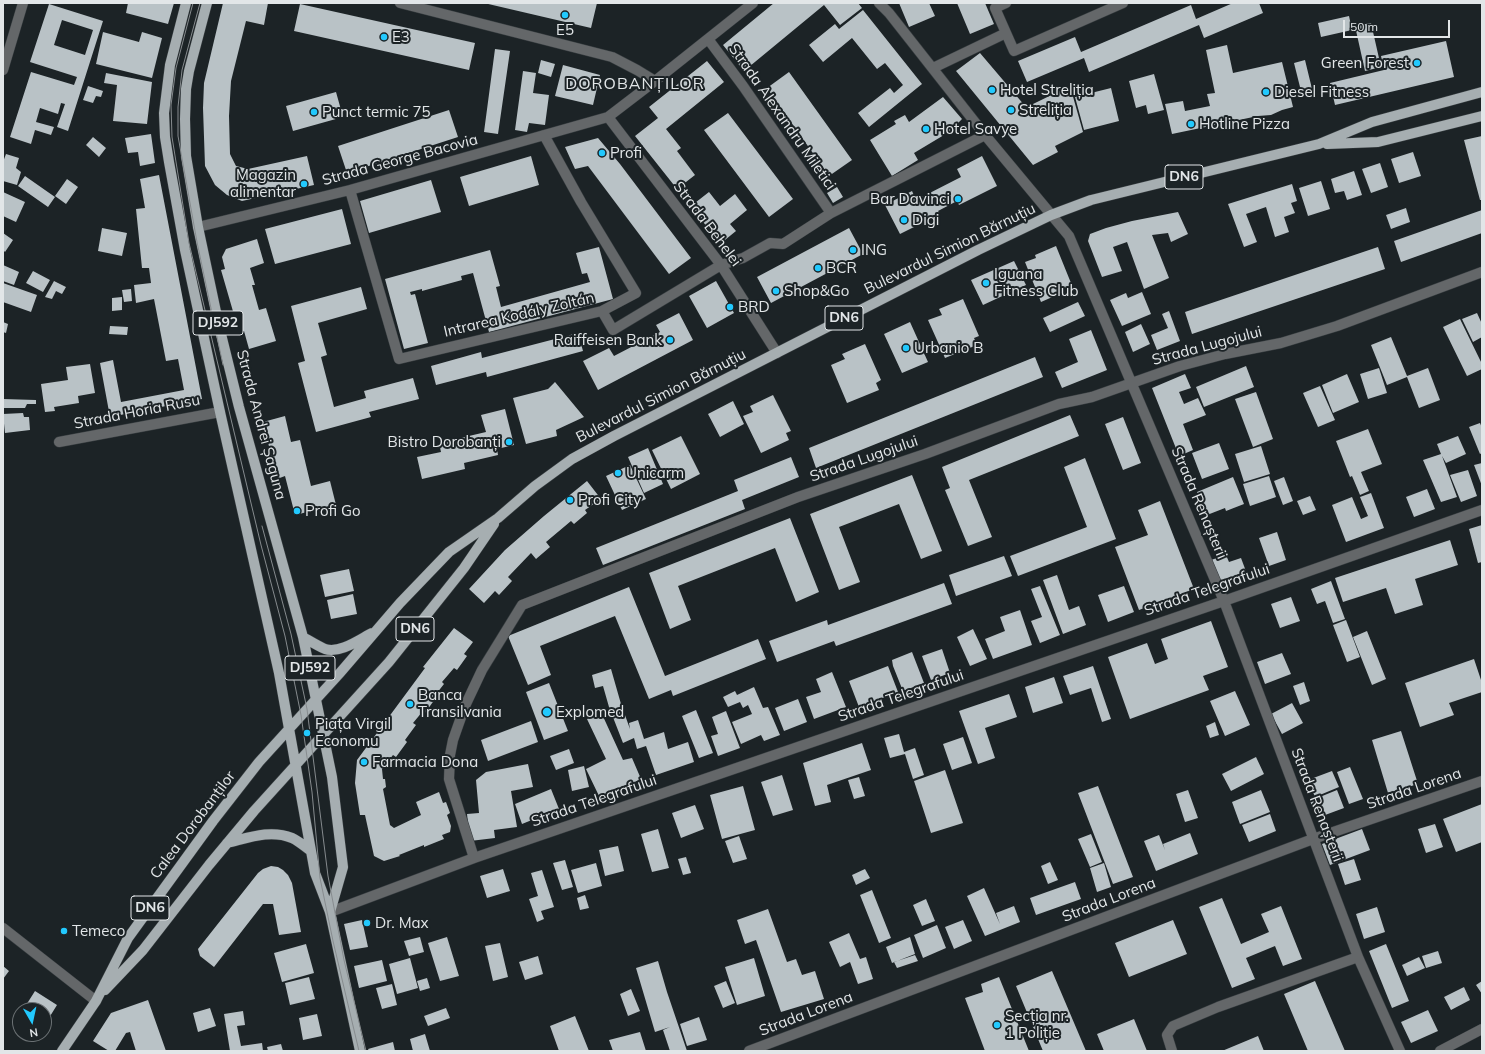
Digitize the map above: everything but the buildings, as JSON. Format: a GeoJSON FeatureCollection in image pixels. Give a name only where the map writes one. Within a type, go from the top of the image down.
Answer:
{"type":"FeatureCollection","features":[{"type":"Feature","properties":{"kind":"main road","name":"DJ592"},"geometry":{"type":"LineString","coordinates":[[186,3],[170,65],[164,113],[165,137],[185,250],[279,673],[289,729]]}},
{"type":"Feature","properties":{"kind":"main road","name":"Strada Andrei Șaguna"},"geometry":{"type":"LineString","coordinates":[[207,3],[189,71],[185,106],[186,156],[198,227],[219,326],[303,637],[334,789],[343,867],[330,912]]}},
{"type":"Feature","properties":{"kind":"main road","name":"Bulevardul Simion Bărnuțiu"},"geometry":{"type":"LineString","coordinates":[[316,699],[378,630],[400,603],[449,552],[498,518],[535,486],[572,460],[614,436],[978,250],[1051,215],[1091,200],[1319,144],[1372,122],[1482,92]]}},
{"type":"Feature","properties":{"kind":"main road","name":"Bulevardul Simion Bărnuțiu"},"geometry":{"type":"LineString","coordinates":[[1319,144],[1378,142],[1482,116]]}},
{"type":"Feature","properties":{"kind":"main road","name":"Bulevardul Simion Bărnuțiu"},"geometry":{"type":"LineString","coordinates":[[296,764],[389,662],[464,568],[498,518]]}},
{"type":"Feature","properties":{"kind":"main road"},"geometry":{"type":"LineString","coordinates":[[303,637],[325,649],[330,650],[343,647],[378,630]]}},
{"type":"Feature","properties":{"kind":"main road","name":"Calea Dorobanților"},"geometry":{"type":"LineString","coordinates":[[62,1051],[96,1000],[128,938],[213,821],[259,762],[316,699]]}},
{"type":"Feature","properties":{"kind":"main road"},"geometry":{"type":"LineString","coordinates":[[289,729],[315,873],[330,912],[360,1051]]}},
{"type":"Feature","properties":{"kind":"main road","name":"Calea Dorobanților"},"geometry":{"type":"LineString","coordinates":[[96,1000],[143,950],[226,843],[296,764]]}},
{"type":"Feature","properties":{"kind":"main road"},"geometry":{"type":"LineString","coordinates":[[226,843],[263,834],[274,834],[293,838],[311,851]]}},
{"type":"Feature","properties":{"kind":"street"},"geometry":{"type":"LineString","coordinates":[[3,70],[23,3]]}},
{"type":"Feature","properties":{"kind":"street"},"geometry":{"type":"LineString","coordinates":[[400,3],[612,57],[655,81]]}},
{"type":"Feature","properties":{"kind":"street"},"geometry":{"type":"LineString","coordinates":[[608,117],[753,3]]}},
{"type":"Feature","properties":{"kind":"street","name":"Strada Renașterii"},"geometry":{"type":"LineString","coordinates":[[879,3],[888,8],[984,135],[1069,236],[1224,601],[1358,957],[1400,1051]]}},
{"type":"Feature","properties":{"kind":"street"},"geometry":{"type":"LineString","coordinates":[[1006,3],[995,8],[1014,51],[1123,3]]}},
{"type":"Feature","properties":{"kind":"street"},"geometry":{"type":"LineString","coordinates":[[933,68],[1006,33]]}},
{"type":"Feature","properties":{"kind":"street","name":"Strada Alexandru Miletici"},"geometry":{"type":"LineString","coordinates":[[708,39],[743,86],[831,213]]}},
{"type":"Feature","properties":{"kind":"street","name":"Strada George Bacovia"},"geometry":{"type":"LineString","coordinates":[[198,227],[350,190],[608,117]]}},
{"type":"Feature","properties":{"kind":"street","name":"Strada Behelei"},"geometry":{"type":"LineString","coordinates":[[608,117],[721,265],[777,353]]}},
{"type":"Feature","properties":{"kind":"street","name":"Intrarea Kodály Zoltán"},"geometry":{"type":"LineString","coordinates":[[350,190],[399,359],[602,310],[636,293],[581,202],[544,135]]}},
{"type":"Feature","properties":{"kind":"street"},"geometry":{"type":"LineString","coordinates":[[602,310],[613,330],[721,265],[743,258],[770,243],[783,244],[831,213],[984,135]]}},
{"type":"Feature","properties":{"kind":"street","name":"Strada Lugojului"},"geometry":{"type":"LineString","coordinates":[[474,858],[449,779],[450,754],[453,740],[465,706],[482,670],[522,605],[798,497],[925,454],[1059,404],[1092,397],[1180,366],[1225,354],[1281,343],[1337,326],[1482,272]]}},
{"type":"Feature","properties":{"kind":"street","name":"Strada Horia Rusu"},"geometry":{"type":"LineString","coordinates":[[59,442],[220,412]]}},
{"type":"Feature","properties":{"kind":"street","name":"Strada Telegrafului"},"geometry":{"type":"LineString","coordinates":[[330,912],[474,858],[1224,601],[1482,510]]}},
{"type":"Feature","properties":{"kind":"street","name":"Strada Lorena"},"geometry":{"type":"LineString","coordinates":[[749,1051],[763,1049],[1313,839],[1482,781]]}},
{"type":"Feature","properties":{"kind":"street"},"geometry":{"type":"LineString","coordinates":[[3,928],[96,1000]]}},
{"type":"Feature","properties":{"kind":"street"},"geometry":{"type":"LineString","coordinates":[[1172,1051],[1167,1036],[1172,1026],[1218,1007],[1358,957]]}},
{"type":"Feature","properties":{"kind":"street"},"geometry":{"type":"LineString","coordinates":[[1440,1051],[1482,1029]]}},
{"type":"Feature","properties":{"kind":"tram line"},"geometry":{"type":"LineString","coordinates":[[193,3],[176,68],[171,105],[172,137],[189,243],[261,545],[285,636],[301,715],[312,792],[320,878],[359,1051]]}},
{"type":"Feature","properties":{"kind":"tram line"},"geometry":{"type":"LineString","coordinates":[[200,3],[182,70],[178,107],[178,136],[197,242],[223,365]]}},
{"type":"Feature","properties":{"kind":"tram line"},"geometry":{"type":"LineString","coordinates":[[262,526],[291,634],[307,709],[328,876],[344,960],[366,1051]]}},
{"type":"Feature","properties":{"kind":"place","name":"E5"},"geometry":{"type":"Point","coordinates":[565,15]}},
{"type":"Feature","properties":{"kind":"place","name":"E3"},"geometry":{"type":"Point","coordinates":[384,37]}},
{"type":"Feature","properties":{"kind":"place","name":"Green Forest"},"geometry":{"type":"Point","coordinates":[1417,63]}},
{"type":"Feature","properties":{"kind":"place","name":"Hotel Streliția"},"geometry":{"type":"Point","coordinates":[992,90]}},
{"type":"Feature","properties":{"kind":"place","name":"Diesel Fitness"},"geometry":{"type":"Point","coordinates":[1266,92]}},
{"type":"Feature","properties":{"kind":"place","name":"Streliția"},"geometry":{"type":"Point","coordinates":[1011,110]}},
{"type":"Feature","properties":{"kind":"place","name":"Punct termic 75"},"geometry":{"type":"Point","coordinates":[314,112]}},
{"type":"Feature","properties":{"kind":"place","name":"Hotline Pizza"},"geometry":{"type":"Point","coordinates":[1191,124]}},
{"type":"Feature","properties":{"kind":"place","name":"Hotel Savye"},"geometry":{"type":"Point","coordinates":[926,129]}},
{"type":"Feature","properties":{"kind":"place","name":"Profi"},"geometry":{"type":"Point","coordinates":[602,153]}},
{"type":"Feature","properties":{"kind":"place","name":"Magazin alimentar"},"geometry":{"type":"Point","coordinates":[304,184]}},
{"type":"Feature","properties":{"kind":"place","name":"Bar Davinci"},"geometry":{"type":"Point","coordinates":[958,199]}},
{"type":"Feature","properties":{"kind":"place","name":"Digi"},"geometry":{"type":"Point","coordinates":[904,220]}},
{"type":"Feature","properties":{"kind":"place","name":"ING"},"geometry":{"type":"Point","coordinates":[853,250]}},
{"type":"Feature","properties":{"kind":"place","name":"BCR"},"geometry":{"type":"Point","coordinates":[818,268]}},
{"type":"Feature","properties":{"kind":"place","name":"Iguana Fitness Club"},"geometry":{"type":"Point","coordinates":[986,283]}},
{"type":"Feature","properties":{"kind":"place","name":"Shop&Go"},"geometry":{"type":"Point","coordinates":[776,291]}},
{"type":"Feature","properties":{"kind":"place","name":"BRD"},"geometry":{"type":"Point","coordinates":[730,307]}},
{"type":"Feature","properties":{"kind":"place","name":"Raiffeisen Bank"},"geometry":{"type":"Point","coordinates":[670,340]}},
{"type":"Feature","properties":{"kind":"place","name":"Urbanio B"},"geometry":{"type":"Point","coordinates":[906,348]}},
{"type":"Feature","properties":{"kind":"place","name":"Bistro Dorobanți"},"geometry":{"type":"Point","coordinates":[509,442]}},
{"type":"Feature","properties":{"kind":"place","name":"Unicarm"},"geometry":{"type":"Point","coordinates":[618,473]}},
{"type":"Feature","properties":{"kind":"place","name":"Profi City"},"geometry":{"type":"Point","coordinates":[570,500]}},
{"type":"Feature","properties":{"kind":"place","name":"Profi Go"},"geometry":{"type":"Point","coordinates":[297,511]}},
{"type":"Feature","properties":{"kind":"place","name":"Banca Transilvania"},"geometry":{"type":"Point","coordinates":[410,704]}},
{"type":"Feature","properties":{"kind":"place","name":"Explomed"},"geometry":{"type":"Point","coordinates":[547,712]}},
{"type":"Feature","properties":{"kind":"place","name":"Piața Virgil Economu"},"geometry":{"type":"Point","coordinates":[307,733]}},
{"type":"Feature","properties":{"kind":"place","name":"Farmacia Dona"},"geometry":{"type":"Point","coordinates":[364,762]}},
{"type":"Feature","properties":{"kind":"place","name":"Dr. Max"},"geometry":{"type":"Point","coordinates":[367,923]}},
{"type":"Feature","properties":{"kind":"place","name":"Temeco"},"geometry":{"type":"Point","coordinates":[64,931]}},
{"type":"Feature","properties":{"kind":"place","name":"Secția nr. 1 Poliție"},"geometry":{"type":"Point","coordinates":[997,1025]}},
{"type":"Feature","properties":{"kind":"district","name":"DOROBANȚILOR"},"geometry":{"type":"Point","coordinates":[635,84]}}]}
